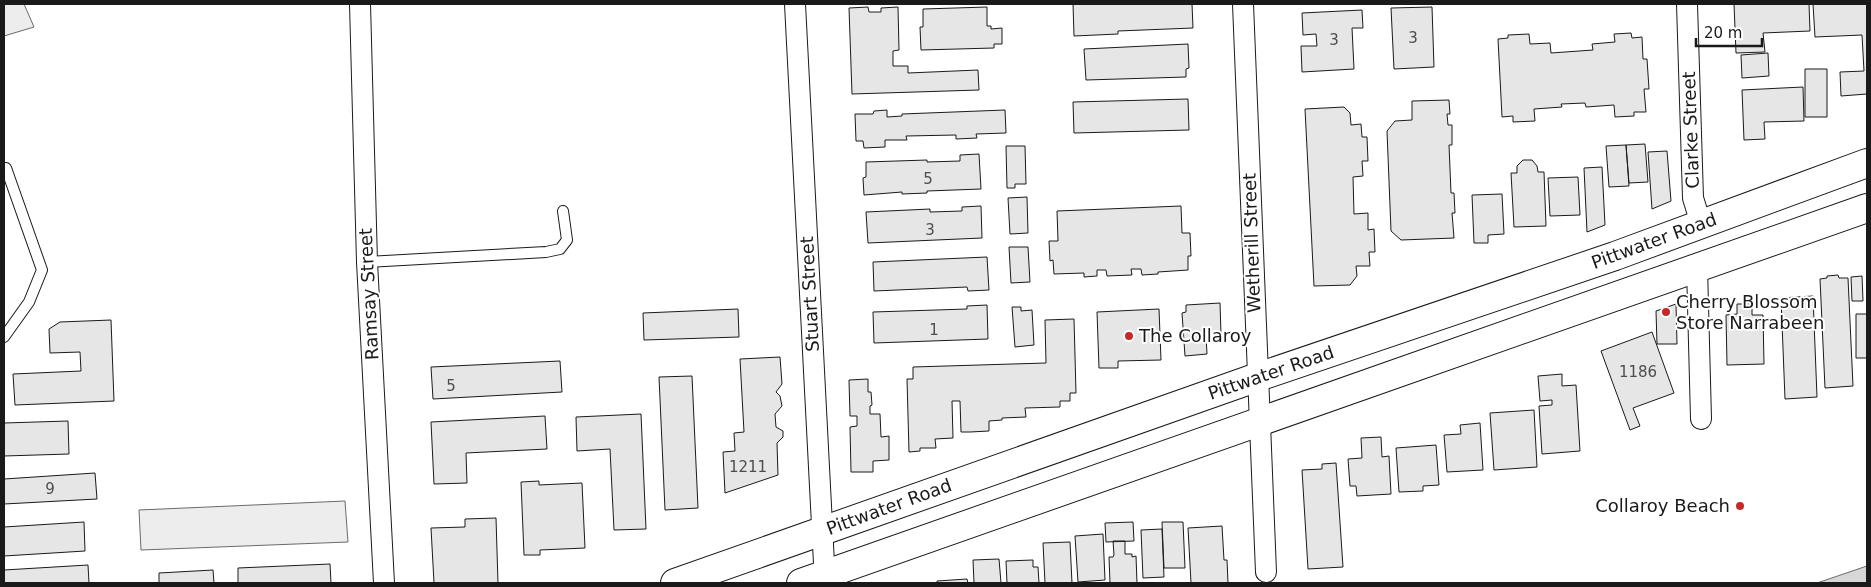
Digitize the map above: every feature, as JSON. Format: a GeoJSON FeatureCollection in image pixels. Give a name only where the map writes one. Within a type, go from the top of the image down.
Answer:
{"type":"FeatureCollection","features":[{"type":"Feature","properties":{"kind":"highway","name":"Pittwater Road"},"geometry":{"type":"LineString","coordinates":[[675,583],[1258,376],[1615,256],[1867,164]]}},
{"type":"Feature","properties":{"kind":"highway"},"geometry":{"type":"LineString","coordinates":[[817,580],[1867,208]]}},
{"type":"Feature","properties":{"kind":"street","name":"Ramsay Street"},"geometry":{"type":"LineString","coordinates":[[360,4],[367,262],[384,583]]}},
{"type":"Feature","properties":{"kind":"street","name":"Stuart Street"},"geometry":{"type":"LineString","coordinates":[[795,4],[821,532],[817,580]]}},
{"type":"Feature","properties":{"kind":"street","name":"Wetherill Street"},"geometry":{"type":"LineString","coordinates":[[1243,4],[1266,572]]}},
{"type":"Feature","properties":{"kind":"street","name":"Clarke Street"},"geometry":{"type":"LineString","coordinates":[[1687,4],[1693,198],[1701,224]]}},
{"type":"Feature","properties":{"kind":"street"},"geometry":{"type":"LineString","coordinates":[[1697,267],[1701,418]]}},
{"type":"Feature","properties":{"kind":"lane"},"geometry":{"type":"LineString","coordinates":[[4,337],[30,302],[42,270],[6,168]]}},
{"type":"Feature","properties":{"kind":"lane"},"geometry":{"type":"LineString","coordinates":[[367,262],[546,252],[560,249],[567,240],[563,211]]}},
{"type":"Feature","properties":{"kind":"shaded area"},"geometry":{"type":"Polygon","coordinates":[[[4,4],[24,4],[34,27],[4,36],[4,4]]]}},
{"type":"Feature","properties":{"kind":"shaded area"},"geometry":{"type":"Polygon","coordinates":[[[345,501],[348,542],[141,550],[139,510],[345,501]]]}},
{"type":"Feature","properties":{"kind":"shaded area"},"geometry":{"type":"Polygon","coordinates":[[[1867,566],[1867,583],[1817,583],[1867,566]]]}},
{"type":"Feature","properties":{"kind":"building"},"geometry":{"type":"Polygon","coordinates":[[[1073,4],[1192,4],[1193,28],[1118,31],[1118,34],[1074,36],[1073,4]]]}},
{"type":"Feature","properties":{"kind":"building"},"geometry":{"type":"Polygon","coordinates":[[[1734,4],[1809,4],[1810,31],[1763,33],[1765,52],[1736,53],[1734,4]]]}},
{"type":"Feature","properties":{"kind":"building"},"geometry":{"type":"Polygon","coordinates":[[[1813,4],[1867,4],[1867,94],[1841,96],[1840,72],[1864,71],[1862,35],[1815,37],[1813,4]]]}},
{"type":"Feature","properties":{"kind":"building"},"geometry":{"type":"Polygon","coordinates":[[[868,7],[869,12],[881,12],[881,8],[898,7],[899,50],[893,51],[893,66],[908,66],[908,73],[978,70],[979,90],[852,94],[849,8],[868,7]]]}},
{"type":"Feature","properties":{"kind":"building"},"geometry":{"type":"Polygon","coordinates":[[[987,7],[987,26],[991,26],[991,29],[1002,28],[1002,44],[994,44],[994,48],[921,50],[920,27],[923,27],[923,9],[987,7]]]}},
{"type":"Feature","properties":{"kind":"building"},"geometry":{"type":"Polygon","coordinates":[[[1432,7],[1434,67],[1394,69],[1391,8],[1432,7]]]}},
{"type":"Feature","properties":{"kind":"building"},"geometry":{"type":"Polygon","coordinates":[[[1362,10],[1363,28],[1352,28],[1354,69],[1302,72],[1301,46],[1317,46],[1316,34],[1303,35],[1302,13],[1362,10]]]}},
{"type":"Feature","properties":{"kind":"building"},"geometry":{"type":"Polygon","coordinates":[[[1631,33],[1632,38],[1642,37],[1643,59],[1647,59],[1649,89],[1644,89],[1646,112],[1634,112],[1634,116],[1615,117],[1614,105],[1586,107],[1585,103],[1561,104],[1562,107],[1534,109],[1535,121],[1513,122],[1513,116],[1502,117],[1498,39],[1508,38],[1508,35],[1529,34],[1530,44],[1550,43],[1551,53],[1593,50],[1592,44],[1615,42],[1614,34],[1631,33]]]}},
{"type":"Feature","properties":{"kind":"building"},"geometry":{"type":"Polygon","coordinates":[[[1188,44],[1189,68],[1186,69],[1186,77],[1086,80],[1084,49],[1188,44]]]}},
{"type":"Feature","properties":{"kind":"building"},"geometry":{"type":"Polygon","coordinates":[[[1768,53],[1769,76],[1742,78],[1741,55],[1768,53]]]}},
{"type":"Feature","properties":{"kind":"building"},"geometry":{"type":"Polygon","coordinates":[[[1805,69],[1827,69],[1827,117],[1805,117],[1805,69]]]}},
{"type":"Feature","properties":{"kind":"building"},"geometry":{"type":"Polygon","coordinates":[[[1803,87],[1804,121],[1764,122],[1765,139],[1744,140],[1742,90],[1803,87]]]}},
{"type":"Feature","properties":{"kind":"building"},"geometry":{"type":"Polygon","coordinates":[[[1188,99],[1189,130],[1074,133],[1073,102],[1188,99]]]}},
{"type":"Feature","properties":{"kind":"building"},"geometry":{"type":"Polygon","coordinates":[[[1449,100],[1450,114],[1447,114],[1448,125],[1452,125],[1452,145],[1449,145],[1451,193],[1454,193],[1455,213],[1452,213],[1454,238],[1401,240],[1391,231],[1387,131],[1395,121],[1412,120],[1412,101],[1449,100]]]}},
{"type":"Feature","properties":{"kind":"building"},"geometry":{"type":"Polygon","coordinates":[[[1344,107],[1350,113],[1351,125],[1361,124],[1362,137],[1367,137],[1368,161],[1362,161],[1363,176],[1353,177],[1354,214],[1368,213],[1368,230],[1374,229],[1375,252],[1369,252],[1370,266],[1356,266],[1357,276],[1350,285],[1314,286],[1305,109],[1344,107]]]}},
{"type":"Feature","properties":{"kind":"building"},"geometry":{"type":"Polygon","coordinates":[[[887,110],[887,117],[902,116],[902,114],[1005,110],[1006,133],[976,134],[977,138],[956,139],[956,135],[906,136],[907,140],[885,140],[885,147],[864,148],[863,141],[856,141],[855,114],[873,114],[874,111],[887,110]]]}},
{"type":"Feature","properties":{"kind":"building"},"geometry":{"type":"Polygon","coordinates":[[[1645,144],[1648,182],[1629,183],[1626,145],[1645,144]]]}},
{"type":"Feature","properties":{"kind":"building"},"geometry":{"type":"Polygon","coordinates":[[[1626,145],[1629,186],[1609,187],[1606,146],[1626,145]]]}},
{"type":"Feature","properties":{"kind":"building"},"geometry":{"type":"Polygon","coordinates":[[[1006,146],[1025,146],[1026,184],[1015,184],[1015,188],[1007,188],[1006,146]]]}},
{"type":"Feature","properties":{"kind":"building"},"geometry":{"type":"Polygon","coordinates":[[[1667,151],[1671,201],[1652,209],[1648,152],[1667,151]]]}},
{"type":"Feature","properties":{"kind":"building"},"geometry":{"type":"Polygon","coordinates":[[[979,154],[981,189],[864,195],[863,178],[866,177],[866,162],[960,161],[960,155],[979,154]]]}},
{"type":"Feature","properties":{"kind":"building"},"geometry":{"type":"Polygon","coordinates":[[[1523,160],[1532,160],[1537,166],[1538,172],[1544,172],[1546,226],[1514,227],[1511,173],[1517,173],[1517,166],[1523,160]]]}},
{"type":"Feature","properties":{"kind":"building"},"geometry":{"type":"Polygon","coordinates":[[[1602,167],[1605,225],[1587,232],[1584,168],[1602,167]]]}},
{"type":"Feature","properties":{"kind":"building"},"geometry":{"type":"Polygon","coordinates":[[[1578,177],[1580,215],[1550,216],[1548,178],[1578,177]]]}},
{"type":"Feature","properties":{"kind":"building"},"geometry":{"type":"Polygon","coordinates":[[[1502,194],[1504,234],[1488,235],[1488,243],[1474,243],[1472,195],[1502,194]]]}},
{"type":"Feature","properties":{"kind":"building"},"geometry":{"type":"Polygon","coordinates":[[[1027,197],[1028,233],[1010,234],[1008,198],[1027,197]]]}},
{"type":"Feature","properties":{"kind":"building"},"geometry":{"type":"Polygon","coordinates":[[[981,206],[982,238],[868,243],[866,212],[930,209],[930,212],[962,211],[962,207],[981,206]]]}},
{"type":"Feature","properties":{"kind":"building"},"geometry":{"type":"Polygon","coordinates":[[[1181,206],[1182,233],[1190,233],[1191,256],[1188,256],[1188,270],[1142,275],[1141,269],[1131,269],[1132,275],[1107,276],[1106,270],[1097,270],[1097,276],[1084,277],[1084,273],[1054,274],[1053,260],[1050,261],[1049,241],[1058,241],[1057,211],[1181,206]]]}},
{"type":"Feature","properties":{"kind":"building"},"geometry":{"type":"Polygon","coordinates":[[[1009,247],[1028,247],[1030,282],[1011,283],[1009,247]]]}},
{"type":"Feature","properties":{"kind":"building"},"geometry":{"type":"Polygon","coordinates":[[[987,257],[989,290],[968,291],[967,287],[874,291],[873,262],[987,257]]]}},
{"type":"Feature","properties":{"kind":"building"},"geometry":{"type":"Polygon","coordinates":[[[1838,275],[1839,278],[1848,278],[1853,386],[1825,388],[1820,279],[1838,275]]]}},
{"type":"Feature","properties":{"kind":"building"},"geometry":{"type":"Polygon","coordinates":[[[1862,276],[1863,301],[1852,301],[1851,277],[1862,276]]]}},
{"type":"Feature","properties":{"kind":"building"},"geometry":{"type":"Polygon","coordinates":[[[1813,296],[1817,397],[1785,399],[1781,298],[1813,296]]]}},
{"type":"Feature","properties":{"kind":"building"},"geometry":{"type":"Polygon","coordinates":[[[1220,303],[1221,335],[1206,336],[1207,354],[1185,356],[1182,313],[1186,312],[1186,305],[1220,303]]]}},
{"type":"Feature","properties":{"kind":"building"},"geometry":{"type":"Polygon","coordinates":[[[1676,304],[1677,344],[1657,344],[1656,311],[1676,304]]]}},
{"type":"Feature","properties":{"kind":"building"},"geometry":{"type":"Polygon","coordinates":[[[1737,304],[1752,304],[1752,315],[1763,315],[1764,364],[1727,365],[1726,315],[1737,314],[1737,304]]]}},
{"type":"Feature","properties":{"kind":"building"},"geometry":{"type":"Polygon","coordinates":[[[987,305],[988,339],[874,343],[873,312],[967,309],[967,306],[987,305]]]}},
{"type":"Feature","properties":{"kind":"building"},"geometry":{"type":"Polygon","coordinates":[[[1012,307],[1021,307],[1021,311],[1032,310],[1034,345],[1015,347],[1012,307]]]}},
{"type":"Feature","properties":{"kind":"building"},"geometry":{"type":"Polygon","coordinates":[[[738,309],[739,337],[644,340],[643,313],[738,309]]]}},
{"type":"Feature","properties":{"kind":"building","name":"The Collaroy"},"geometry":{"type":"Polygon","coordinates":[[[1159,309],[1161,360],[1118,361],[1118,368],[1099,368],[1097,312],[1159,309]]]}},
{"type":"Feature","properties":{"kind":"building"},"geometry":{"type":"Polygon","coordinates":[[[1856,314],[1867,314],[1867,358],[1856,358],[1856,314]]]}},
{"type":"Feature","properties":{"kind":"building"},"geometry":{"type":"Polygon","coordinates":[[[1074,319],[1076,393],[1070,393],[1070,401],[1060,401],[1060,407],[1025,408],[1026,417],[1002,418],[1002,420],[989,421],[989,431],[961,432],[960,401],[952,401],[953,438],[935,439],[936,448],[920,448],[920,451],[909,452],[907,379],[913,379],[913,367],[1046,363],[1045,320],[1074,319]]]}},
{"type":"Feature","properties":{"kind":"building"},"geometry":{"type":"Polygon","coordinates":[[[111,320],[114,401],[15,405],[13,374],[81,371],[80,352],[50,353],[49,329],[60,322],[111,320]]]}},
{"type":"Feature","properties":{"kind":"building"},"geometry":{"type":"Polygon","coordinates":[[[1652,332],[1674,393],[1633,408],[1640,426],[1630,430],[1601,351],[1652,332]]]}},
{"type":"Feature","properties":{"kind":"building"},"geometry":{"type":"Polygon","coordinates":[[[780,357],[782,384],[776,392],[780,396],[782,406],[775,414],[776,427],[783,431],[783,437],[777,443],[778,475],[725,493],[723,452],[735,451],[734,433],[744,432],[740,359],[780,357]]]}},
{"type":"Feature","properties":{"kind":"building"},"geometry":{"type":"Polygon","coordinates":[[[560,361],[562,392],[433,399],[431,367],[560,361]]]}},
{"type":"Feature","properties":{"kind":"building"},"geometry":{"type":"Polygon","coordinates":[[[1562,374],[1562,386],[1576,385],[1580,451],[1542,454],[1539,406],[1552,405],[1552,400],[1540,401],[1538,376],[1562,374]]]}},
{"type":"Feature","properties":{"kind":"building"},"geometry":{"type":"Polygon","coordinates":[[[692,376],[698,508],[665,510],[659,377],[692,376]]]}},
{"type":"Feature","properties":{"kind":"building"},"geometry":{"type":"Polygon","coordinates":[[[868,379],[868,392],[871,392],[872,405],[870,406],[870,414],[880,414],[881,437],[889,436],[889,460],[873,461],[873,472],[851,472],[850,427],[857,426],[857,416],[850,416],[849,380],[868,379]]]}},
{"type":"Feature","properties":{"kind":"building"},"geometry":{"type":"Polygon","coordinates":[[[1534,410],[1537,467],[1494,470],[1490,413],[1534,410]]]}},
{"type":"Feature","properties":{"kind":"building"},"geometry":{"type":"Polygon","coordinates":[[[641,414],[646,529],[614,530],[610,449],[577,451],[576,417],[641,414]]]}},
{"type":"Feature","properties":{"kind":"building"},"geometry":{"type":"Polygon","coordinates":[[[545,416],[547,449],[466,453],[467,483],[434,484],[431,422],[545,416]]]}},
{"type":"Feature","properties":{"kind":"building"},"geometry":{"type":"Polygon","coordinates":[[[68,421],[69,454],[4,456],[4,423],[68,421]]]}},
{"type":"Feature","properties":{"kind":"building"},"geometry":{"type":"Polygon","coordinates":[[[1480,423],[1483,470],[1447,472],[1444,435],[1461,434],[1460,425],[1480,423]]]}},
{"type":"Feature","properties":{"kind":"building"},"geometry":{"type":"Polygon","coordinates":[[[1381,437],[1382,457],[1389,456],[1391,494],[1357,496],[1356,486],[1350,486],[1348,459],[1362,458],[1361,438],[1381,437]]]}},
{"type":"Feature","properties":{"kind":"building"},"geometry":{"type":"Polygon","coordinates":[[[1436,445],[1439,485],[1423,486],[1423,491],[1399,492],[1396,448],[1436,445]]]}},
{"type":"Feature","properties":{"kind":"building"},"geometry":{"type":"Polygon","coordinates":[[[1336,463],[1343,567],[1308,569],[1302,470],[1322,469],[1322,464],[1336,463]]]}},
{"type":"Feature","properties":{"kind":"building"},"geometry":{"type":"Polygon","coordinates":[[[95,473],[97,499],[4,504],[4,479],[95,473]]]}},
{"type":"Feature","properties":{"kind":"building"},"geometry":{"type":"Polygon","coordinates":[[[539,481],[539,485],[582,483],[585,548],[540,550],[540,555],[524,555],[521,482],[539,481]]]}},
{"type":"Feature","properties":{"kind":"building"},"geometry":{"type":"Polygon","coordinates":[[[496,518],[498,583],[434,583],[431,528],[465,527],[465,519],[496,518]]]}},
{"type":"Feature","properties":{"kind":"building"},"geometry":{"type":"Polygon","coordinates":[[[84,522],[85,551],[4,556],[4,527],[84,522]]]}},
{"type":"Feature","properties":{"kind":"building"},"geometry":{"type":"Polygon","coordinates":[[[1133,522],[1134,541],[1106,542],[1105,523],[1133,522]]]}},
{"type":"Feature","properties":{"kind":"building"},"geometry":{"type":"Polygon","coordinates":[[[1162,522],[1183,522],[1185,568],[1164,568],[1162,522]]]}},
{"type":"Feature","properties":{"kind":"building"},"geometry":{"type":"Polygon","coordinates":[[[1222,526],[1224,560],[1227,560],[1228,583],[1191,583],[1188,528],[1222,526]]]}},
{"type":"Feature","properties":{"kind":"building"},"geometry":{"type":"Polygon","coordinates":[[[1162,529],[1164,577],[1143,578],[1141,530],[1162,529]]]}},
{"type":"Feature","properties":{"kind":"building"},"geometry":{"type":"Polygon","coordinates":[[[1103,534],[1105,580],[1078,582],[1075,536],[1103,534]]]}},
{"type":"Feature","properties":{"kind":"building"},"geometry":{"type":"Polygon","coordinates":[[[1113,541],[1125,541],[1125,554],[1132,554],[1132,557],[1136,556],[1137,583],[1110,583],[1109,557],[1114,555],[1113,541]]]}},
{"type":"Feature","properties":{"kind":"building"},"geometry":{"type":"Polygon","coordinates":[[[1070,542],[1072,583],[1045,583],[1043,543],[1070,542]]]}},
{"type":"Feature","properties":{"kind":"building"},"geometry":{"type":"Polygon","coordinates":[[[999,559],[1001,583],[974,583],[973,560],[999,559]]]}},
{"type":"Feature","properties":{"kind":"building"},"geometry":{"type":"Polygon","coordinates":[[[1033,560],[1033,567],[1038,567],[1039,583],[1007,583],[1006,561],[1033,560]]]}},
{"type":"Feature","properties":{"kind":"building"},"geometry":{"type":"Polygon","coordinates":[[[330,564],[331,583],[238,583],[238,568],[330,564]]]}},
{"type":"Feature","properties":{"kind":"building"},"geometry":{"type":"Polygon","coordinates":[[[88,565],[89,583],[4,583],[4,570],[88,565]]]}},
{"type":"Feature","properties":{"kind":"building"},"geometry":{"type":"Polygon","coordinates":[[[213,570],[214,583],[159,583],[159,573],[213,570]]]}},
{"type":"Feature","properties":{"kind":"building"},"geometry":{"type":"Polygon","coordinates":[[[967,579],[968,583],[937,583],[937,581],[967,579]]]}},
{"type":"Feature","properties":{"kind":"place","name":"Cherry Blossom Store Narrabeen"},"geometry":{"type":"Point","coordinates":[1666,312]}},
{"type":"Feature","properties":{"kind":"place","name":"The Collaroy"},"geometry":{"type":"Point","coordinates":[1129,336]}},
{"type":"Feature","properties":{"kind":"place","name":"Collaroy Beach"},"geometry":{"type":"Point","coordinates":[1740,506]}}]}
